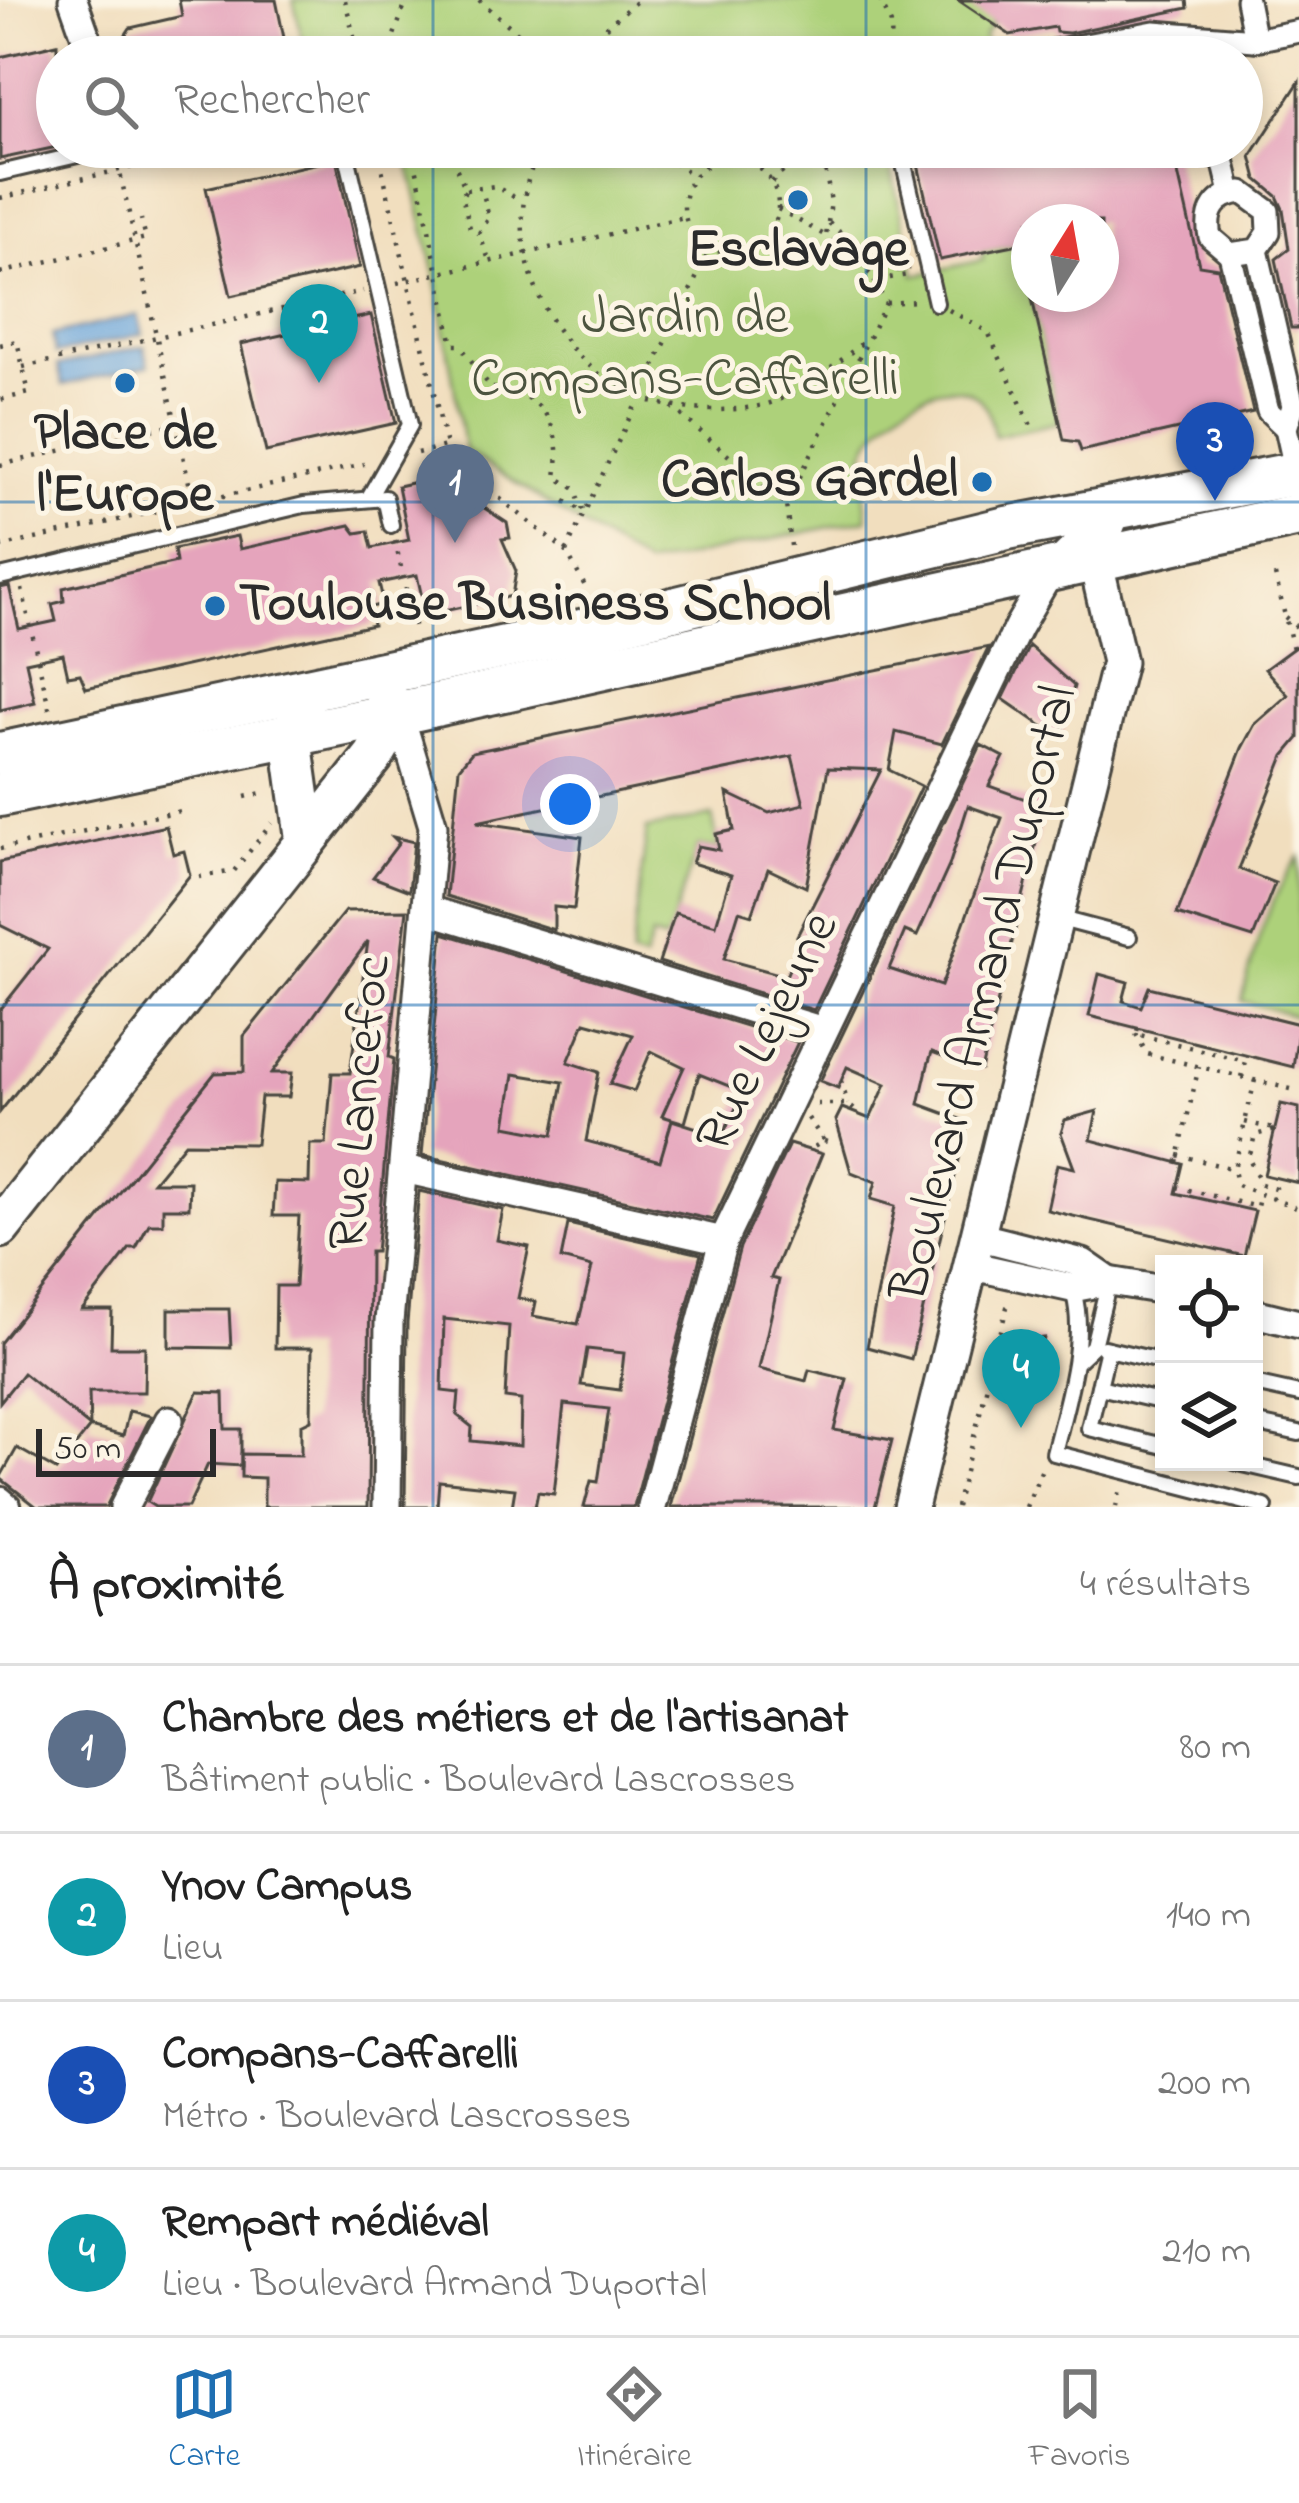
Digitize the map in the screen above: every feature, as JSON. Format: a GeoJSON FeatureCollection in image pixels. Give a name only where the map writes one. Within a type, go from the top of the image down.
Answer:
{"type":"FeatureCollection","features":[{"type":"Feature","properties":{"kind":"main road"},"geometry":{"type":"LineString","coordinates":[[0,795],[727,642],[1115,507],[1298,487]]}},
{"type":"Feature","properties":{"kind":"main road"},"geometry":{"type":"LineString","coordinates":[[0,754],[370,676],[946,566],[1051,569],[1095,560],[1298,487]]}},
{"type":"Feature","properties":{"kind":"main road"},"geometry":{"type":"LineString","coordinates":[[370,676],[399,713]]}},
{"type":"Feature","properties":{"kind":"main road"},"geometry":{"type":"LineString","coordinates":[[306,842],[291,734],[311,688]]}},
{"type":"Feature","properties":{"kind":"main road"},"geometry":{"type":"LineString","coordinates":[[0,1228],[374,756],[399,713]]}},
{"type":"Feature","properties":{"kind":"street"},"geometry":{"type":"LineString","coordinates":[[73,0],[86,36]]}},
{"type":"Feature","properties":{"kind":"street"},"geometry":{"type":"LineString","coordinates":[[1247,0],[1255,36]]}},
{"type":"Feature","properties":{"kind":"street"},"geometry":{"type":"LineString","coordinates":[[1263,39],[1299,31]]}},
{"type":"Feature","properties":{"kind":"street"},"geometry":{"type":"LineString","coordinates":[[1133,36],[1154,32],[1166,36]]}},
{"type":"Feature","properties":{"kind":"street"},"geometry":{"type":"LineString","coordinates":[[1225,168],[1231,193]]}},
{"type":"Feature","properties":{"kind":"street"},"geometry":{"type":"LineString","coordinates":[[1230,254],[1257,250],[1270,232],[1268,211],[1253,195],[1231,193],[1210,210],[1207,224],[1210,237],[1230,254],[1268,411],[1286,428]]}},
{"type":"Feature","properties":{"kind":"street"},"geometry":{"type":"LineString","coordinates":[[1257,250],[1293,406],[1286,428],[1298,487]]}},
{"type":"Feature","properties":{"kind":"street"},"geometry":{"type":"LineString","coordinates":[[1095,560],[1115,507]]}},
{"type":"Feature","properties":{"kind":"street","name":"Rue Lejeune"},"geometry":{"type":"LineString","coordinates":[[652,1507],[723,1240],[1022,620],[1051,569],[1115,507]]}},
{"type":"Feature","properties":{"kind":"street","name":"Boulevard Armand Duportal"},"geometry":{"type":"LineString","coordinates":[[911,1507],[1119,662],[1095,560]]}},
{"type":"Feature","properties":{"kind":"street"},"geometry":{"type":"LineString","coordinates":[[946,566],[1022,620]]}},
{"type":"Feature","properties":{"kind":"street","name":"Rue Lancefoc"},"geometry":{"type":"LineString","coordinates":[[387,1507],[389,1322],[433,826],[399,713]]}},
{"type":"Feature","properties":{"kind":"street"},"geometry":{"type":"LineString","coordinates":[[428,910],[823,1031]]}},
{"type":"Feature","properties":{"kind":"street"},"geometry":{"type":"LineString","coordinates":[[404,1169],[723,1240]]}},
{"type":"Feature","properties":{"kind":"street"},"geometry":{"type":"LineString","coordinates":[[977,1251],[1083,1263],[1109,1281]]}},
{"type":"Feature","properties":{"kind":"street"},"geometry":{"type":"LineString","coordinates":[[977,1251],[1072,1288],[1109,1281],[1155,1289]]}},
{"type":"Feature","properties":{"kind":"street"},"geometry":{"type":"LineString","coordinates":[[1263,1315],[1299,1324]]}},
{"type":"Feature","properties":{"kind":"street"},"geometry":{"type":"LineString","coordinates":[[124,1507],[169,1420]]}},
{"type":"Feature","properties":{"kind":"lane"},"geometry":{"type":"LineString","coordinates":[[0,172],[36,164]]}},
{"type":"Feature","properties":{"kind":"lane"},"geometry":{"type":"LineString","coordinates":[[350,168],[410,425],[368,499]]}},
{"type":"Feature","properties":{"kind":"lane"},"geometry":{"type":"LineString","coordinates":[[905,168],[936,303]]}},
{"type":"Feature","properties":{"kind":"lane"},"geometry":{"type":"LineString","coordinates":[[0,577],[304,505],[385,498],[391,525]]}},
{"type":"Feature","properties":{"kind":"lane"},"geometry":{"type":"LineString","coordinates":[[727,642],[776,612]]}},
{"type":"Feature","properties":{"kind":"lane"},"geometry":{"type":"LineString","coordinates":[[1057,919],[1130,938]]}},
{"type":"Feature","properties":{"kind":"lane"},"geometry":{"type":"LineString","coordinates":[[1109,1281],[1099,1387],[1089,1428],[1155,1443]]}},
{"type":"Feature","properties":{"kind":"lane"},"geometry":{"type":"LineString","coordinates":[[1072,1288],[1079,1310],[1073,1341],[1077,1361],[1054,1453],[1265,1507]]}},
{"type":"Feature","properties":{"kind":"lane"},"geometry":{"type":"LineString","coordinates":[[1077,1361],[1101,1347],[1155,1360]]}},
{"type":"Feature","properties":{"kind":"lane"},"geometry":{"type":"LineString","coordinates":[[1263,1386],[1299,1394]]}},
{"type":"Feature","properties":{"kind":"lane"},"geometry":{"type":"LineString","coordinates":[[1099,1387],[1155,1400]]}},
{"type":"Feature","properties":{"kind":"lane"},"geometry":{"type":"LineString","coordinates":[[1263,1425],[1299,1433]]}},
{"type":"Feature","properties":{"kind":"lane"},"geometry":{"type":"LineString","coordinates":[[1263,1469],[1299,1477]]}},
{"type":"Feature","properties":{"kind":"path"},"geometry":{"type":"LineString","coordinates":[[345,0],[354,36]]}},
{"type":"Feature","properties":{"kind":"path"},"geometry":{"type":"LineString","coordinates":[[394,36],[407,0]]}},
{"type":"Feature","properties":{"kind":"path"},"geometry":{"type":"LineString","coordinates":[[479,0],[521,36]]}},
{"type":"Feature","properties":{"kind":"path"},"geometry":{"type":"LineString","coordinates":[[598,36],[638,0]]}},
{"type":"Feature","properties":{"kind":"path"},"geometry":{"type":"LineString","coordinates":[[880,0],[891,36]]}},
{"type":"Feature","properties":{"kind":"path"},"geometry":{"type":"LineString","coordinates":[[0,198],[128,168]]}},
{"type":"Feature","properties":{"kind":"path"},"geometry":{"type":"LineString","coordinates":[[382,168],[449,458],[566,551],[586,588]]}},
{"type":"Feature","properties":{"kind":"path"},"geometry":{"type":"LineString","coordinates":[[416,168],[453,345],[460,345],[491,388],[518,389],[536,400],[561,448],[556,477],[574,488],[584,512]]}},
{"type":"Feature","properties":{"kind":"path"},"geometry":{"type":"LineString","coordinates":[[457,168],[466,190],[470,228],[478,233],[489,262]]}},
{"type":"Feature","properties":{"kind":"path"},"geometry":{"type":"LineString","coordinates":[[535,168],[523,202],[526,254],[554,325],[597,371],[640,397],[670,405],[738,409],[776,401],[806,388],[867,339]]}},
{"type":"Feature","properties":{"kind":"path"},"geometry":{"type":"LineString","coordinates":[[683,168],[693,176]]}},
{"type":"Feature","properties":{"kind":"path"},"geometry":{"type":"LineString","coordinates":[[707,168],[693,176],[683,203],[684,217],[698,241],[725,254],[755,247],[767,237],[778,209],[772,182],[760,168]]}},
{"type":"Feature","properties":{"kind":"path"},"geometry":{"type":"LineString","coordinates":[[772,182],[787,168]]}},
{"type":"Feature","properties":{"kind":"path"},"geometry":{"type":"LineString","coordinates":[[825,168],[830,186],[826,236]]}},
{"type":"Feature","properties":{"kind":"path"},"geometry":{"type":"LineString","coordinates":[[119,170],[199,529]]}},
{"type":"Feature","properties":{"kind":"path"},"geometry":{"type":"LineString","coordinates":[[466,190],[496,186],[523,202]]}},
{"type":"Feature","properties":{"kind":"path"},"geometry":{"type":"LineString","coordinates":[[478,233],[489,218],[482,187]]}},
{"type":"Feature","properties":{"kind":"path"},"geometry":{"type":"LineString","coordinates":[[778,209],[826,236],[876,281],[886,302]]}},
{"type":"Feature","properties":{"kind":"path"},"geometry":{"type":"LineString","coordinates":[[23,367],[684,217]]}},
{"type":"Feature","properties":{"kind":"path"},"geometry":{"type":"LineString","coordinates":[[0,273],[146,238],[142,219]]}},
{"type":"Feature","properties":{"kind":"path"},"geometry":{"type":"LineString","coordinates":[[829,223],[878,264],[902,260],[901,253]]}},
{"type":"Feature","properties":{"kind":"path"},"geometry":{"type":"LineString","coordinates":[[566,551],[710,249]]}},
{"type":"Feature","properties":{"kind":"path"},"geometry":{"type":"LineString","coordinates":[[876,281],[912,274],[910,268],[895,271],[893,261]]}},
{"type":"Feature","properties":{"kind":"path"},"geometry":{"type":"LineString","coordinates":[[886,302],[936,303],[988,332],[1033,428]]}},
{"type":"Feature","properties":{"kind":"path"},"geometry":{"type":"LineString","coordinates":[[791,546],[786,505],[886,302]]}},
{"type":"Feature","properties":{"kind":"path"},"geometry":{"type":"LineString","coordinates":[[0,345],[17,341],[29,393],[0,400]]}},
{"type":"Feature","properties":{"kind":"path"},"geometry":{"type":"LineString","coordinates":[[670,405],[786,505]]}},
{"type":"Feature","properties":{"kind":"path"},"geometry":{"type":"LineString","coordinates":[[0,465],[188,421],[193,444]]}},
{"type":"Feature","properties":{"kind":"path"},"geometry":{"type":"LineString","coordinates":[[0,547],[446,446]]}},
{"type":"Feature","properties":{"kind":"path"},"geometry":{"type":"LineString","coordinates":[[565,501],[584,512]]}},
{"type":"Feature","properties":{"kind":"path"},"geometry":{"type":"LineString","coordinates":[[391,525],[416,629]]}},
{"type":"Feature","properties":{"kind":"path"},"geometry":{"type":"LineString","coordinates":[[18,571],[50,712]]}},
{"type":"Feature","properties":{"kind":"path"},"geometry":{"type":"LineString","coordinates":[[1275,574],[1292,649]]}},
{"type":"Feature","properties":{"kind":"path"},"geometry":{"type":"LineString","coordinates":[[1285,617],[1299,629]]}},
{"type":"Feature","properties":{"kind":"path"},"geometry":{"type":"LineString","coordinates":[[245,797],[275,790],[276,802]]}},
{"type":"Feature","properties":{"kind":"path"},"geometry":{"type":"LineString","coordinates":[[0,850],[184,810]]}},
{"type":"Feature","properties":{"kind":"path"},"geometry":{"type":"LineString","coordinates":[[199,877],[234,871],[277,814]]}},
{"type":"Feature","properties":{"kind":"path"},"geometry":{"type":"LineString","coordinates":[[1241,1077],[1245,1061],[1137,1031],[1147,1054],[1199,1066],[1241,1077],[1299,1091]]}},
{"type":"Feature","properties":{"kind":"path"},"geometry":{"type":"LineString","coordinates":[[1199,1066],[1177,1159],[1234,1169]]}},
{"type":"Feature","properties":{"kind":"path"},"geometry":{"type":"LineString","coordinates":[[1255,1080],[1234,1169],[1238,1185],[1299,1209]]}},
{"type":"Feature","properties":{"kind":"path"},"geometry":{"type":"LineString","coordinates":[[841,1081],[848,1104],[860,1115]]}},
{"type":"Feature","properties":{"kind":"path"},"geometry":{"type":"LineString","coordinates":[[789,1103],[848,1104]]}},
{"type":"Feature","properties":{"kind":"path"},"geometry":{"type":"LineString","coordinates":[[789,1103],[814,1121],[824,1141],[834,1144]]}},
{"type":"Feature","properties":{"kind":"path"},"geometry":{"type":"LineString","coordinates":[[1245,1122],[1275,1130],[1255,1135],[1250,1159],[1261,1184],[1275,1188],[1272,1200]]}},
{"type":"Feature","properties":{"kind":"path"},"geometry":{"type":"LineString","coordinates":[[809,1150],[824,1141]]}},
{"type":"Feature","properties":{"kind":"path"},"geometry":{"type":"LineString","coordinates":[[1178,1187],[1257,1207],[1259,1197]]}},
{"type":"Feature","properties":{"kind":"path"},"geometry":{"type":"LineString","coordinates":[[956,1507],[1006,1307],[1020,1294]]}},
{"type":"Feature","properties":{"kind":"path"},"geometry":{"type":"LineString","coordinates":[[1025,1507],[1031,1485],[1054,1453]]}},
{"type":"Feature","properties":{"kind":"green space"},"geometry":{"type":"Polygon","coordinates":[[[293,0],[971,0],[993,23],[984,36],[302,36],[293,0]]]}},
{"type":"Feature","properties":{"kind":"green space","name":"Jardin de Compans-Caffarelli"},"geometry":{"type":"Polygon","coordinates":[[[410,168],[891,168],[915,275],[983,260],[982,251],[1011,246],[1011,312],[1035,312],[1060,422],[995,436],[988,411],[973,394],[938,390],[901,408],[873,437],[863,467],[867,519],[646,566],[465,451],[435,275],[410,168]]]}},
{"type":"Feature","properties":{"kind":"green space"},"geometry":{"type":"Polygon","coordinates":[[[712,816],[719,850],[698,846],[666,941],[652,936],[644,960],[631,956],[647,829],[712,816]]]}},
{"type":"Feature","properties":{"kind":"green space"},"geometry":{"type":"Polygon","coordinates":[[[1299,857],[1299,1017],[1242,1001],[1263,926],[1299,857]]]}},
{"type":"Feature","properties":{"kind":"water"},"geometry":{"type":"Polygon","coordinates":[[[138,315],[143,334],[56,354],[52,335],[138,315]]]}},
{"type":"Feature","properties":{"kind":"water"},"geometry":{"type":"Polygon","coordinates":[[[144,346],[149,365],[63,385],[58,366],[144,346]]]}},
{"type":"Feature","properties":{"kind":"building"},"geometry":{"type":"Polygon","coordinates":[[[179,0],[276,0],[284,36],[125,36],[130,28],[182,16],[179,0]]]}},
{"type":"Feature","properties":{"kind":"building"},"geometry":{"type":"Polygon","coordinates":[[[958,0],[1187,0],[1188,8],[1069,33],[1056,32],[1055,27],[1010,35],[958,0]]]}},
{"type":"Feature","properties":{"kind":"building"},"geometry":{"type":"Polygon","coordinates":[[[36,49],[36,151],[0,159],[0,57],[36,49]]]}},
{"type":"Feature","properties":{"kind":"building"},"geometry":{"type":"Polygon","coordinates":[[[1299,82],[1299,328],[1291,328],[1276,259],[1289,249],[1283,209],[1277,196],[1257,179],[1254,168],[1263,168],[1263,138],[1299,82]]]}},
{"type":"Feature","properties":{"kind":"building"},"geometry":{"type":"Polygon","coordinates":[[[296,168],[338,168],[360,267],[231,296],[206,188],[296,168]]]}},
{"type":"Feature","properties":{"kind":"building"},"geometry":{"type":"Polygon","coordinates":[[[919,168],[1177,168],[1199,265],[1218,268],[1253,412],[1081,451],[1078,442],[1064,440],[1035,312],[1119,312],[1119,204],[1011,204],[1011,246],[940,260],[919,168]]]}},
{"type":"Feature","properties":{"kind":"building"},"geometry":{"type":"Polygon","coordinates":[[[371,315],[396,423],[266,452],[241,344],[371,315]]]}},
{"type":"Feature","properties":{"kind":"building","name":"Toulouse Business School"},"geometry":{"type":"Polygon","coordinates":[[[451,474],[454,488],[507,523],[510,538],[502,539],[516,571],[512,596],[426,615],[417,575],[379,583],[384,604],[371,607],[373,625],[86,688],[80,674],[68,676],[63,654],[26,662],[35,702],[0,710],[0,588],[9,586],[19,629],[56,621],[52,604],[64,601],[63,588],[176,562],[174,549],[237,536],[240,549],[350,525],[356,533],[368,531],[372,548],[409,540],[398,486],[451,474]]]}},
{"type":"Feature","properties":{"kind":"building"},"geometry":{"type":"Polygon","coordinates":[[[1299,644],[1299,738],[1284,756],[1239,869],[1275,883],[1253,938],[1177,914],[1242,748],[1255,724],[1288,695],[1265,669],[1299,644]]]}},
{"type":"Feature","properties":{"kind":"building"},"geometry":{"type":"Polygon","coordinates":[[[1029,646],[1074,686],[1061,739],[1003,699],[1029,646]]]}},
{"type":"Feature","properties":{"kind":"building"},"geometry":{"type":"Polygon","coordinates":[[[989,647],[942,744],[896,732],[889,770],[921,786],[814,1010],[659,962],[675,913],[716,925],[731,875],[692,863],[698,846],[719,850],[716,834],[734,830],[727,793],[769,813],[804,804],[792,756],[477,822],[582,837],[574,909],[554,907],[554,930],[446,896],[459,768],[472,752],[989,647]],[[828,768],[806,887],[768,869],[752,915],[739,911],[724,959],[786,976],[802,938],[797,936],[881,770],[828,768]]]}},
{"type":"Feature","properties":{"kind":"building"},"geometry":{"type":"Polygon","coordinates":[[[981,745],[1004,757],[989,786],[1045,806],[981,1070],[932,1052],[928,1065],[919,1104],[968,1122],[911,1359],[867,1347],[895,1206],[871,1199],[876,1182],[851,1172],[836,1120],[842,1108],[870,1119],[886,1084],[847,1067],[838,1088],[820,1081],[981,745]],[[968,806],[949,866],[917,936],[905,931],[889,969],[941,986],[1002,818],[968,806]]]}},
{"type":"Feature","properties":{"kind":"building"},"geometry":{"type":"Polygon","coordinates":[[[166,826],[173,854],[184,851],[190,875],[0,1112],[0,1010],[48,949],[0,925],[0,862],[166,826]]]}},
{"type":"Feature","properties":{"kind":"building"},"geometry":{"type":"Polygon","coordinates":[[[393,837],[414,842],[409,891],[373,877],[399,843],[393,837]]]}},
{"type":"Feature","properties":{"kind":"building"},"geometry":{"type":"Polygon","coordinates":[[[407,910],[389,1057],[394,1059],[376,1252],[370,1252],[368,1507],[264,1507],[264,1478],[241,1477],[241,1454],[301,1455],[301,1425],[311,1420],[312,1348],[275,1348],[276,1286],[295,1286],[299,1216],[273,1216],[275,1182],[309,1183],[310,1144],[326,1144],[332,1073],[350,1073],[368,941],[272,1073],[292,1073],[289,1097],[261,1097],[256,1144],[185,1143],[153,1182],[190,1182],[189,1208],[163,1208],[163,1224],[149,1224],[136,1248],[130,1248],[82,1310],[112,1310],[111,1347],[145,1347],[144,1392],[89,1392],[90,1427],[23,1373],[0,1402],[0,1343],[215,1073],[244,1072],[244,1036],[345,911],[407,910]]]}},
{"type":"Feature","properties":{"kind":"building"},"geometry":{"type":"Polygon","coordinates":[[[443,933],[798,1042],[713,1220],[422,1155],[443,933]],[[585,1022],[568,1062],[599,1072],[586,1141],[660,1161],[672,1120],[722,1136],[744,1092],[699,1074],[685,1123],[662,1116],[684,1067],[651,1051],[634,1091],[610,1084],[633,1035],[585,1022]],[[514,1074],[506,1126],[553,1135],[563,1082],[514,1074]]]}},
{"type":"Feature","properties":{"kind":"building"},"geometry":{"type":"Polygon","coordinates":[[[1099,974],[1128,982],[1123,1001],[1141,1007],[1149,987],[1299,1024],[1293,1067],[1089,1016],[1099,974]]]}},
{"type":"Feature","properties":{"kind":"building"},"geometry":{"type":"Polygon","coordinates":[[[1281,1104],[1299,1108],[1299,1183],[1264,1175],[1281,1104]]]}},
{"type":"Feature","properties":{"kind":"building"},"geometry":{"type":"Polygon","coordinates":[[[1097,1111],[1091,1140],[1183,1164],[1176,1193],[1255,1211],[1244,1255],[1047,1210],[1057,1164],[1074,1168],[1061,1133],[1065,1120],[1097,1111]]]}},
{"type":"Feature","properties":{"kind":"building"},"geometry":{"type":"Polygon","coordinates":[[[789,1144],[822,1154],[771,1278],[779,1280],[759,1369],[806,1381],[809,1370],[847,1379],[834,1430],[892,1440],[875,1507],[671,1507],[740,1247],[789,1144]]]}},
{"type":"Feature","properties":{"kind":"building"},"geometry":{"type":"Polygon","coordinates":[[[419,1191],[503,1210],[497,1240],[529,1247],[518,1298],[536,1302],[533,1316],[578,1324],[592,1267],[561,1259],[568,1224],[701,1254],[634,1507],[584,1507],[591,1481],[598,1482],[609,1409],[564,1404],[554,1494],[538,1492],[535,1507],[512,1507],[515,1489],[439,1481],[437,1507],[405,1507],[407,1323],[419,1191]],[[444,1319],[442,1391],[459,1393],[457,1415],[472,1427],[471,1441],[520,1446],[521,1400],[505,1398],[509,1326],[444,1319]],[[587,1349],[581,1385],[620,1390],[624,1353],[587,1349]]]}},
{"type":"Feature","properties":{"kind":"building"},"geometry":{"type":"Polygon","coordinates":[[[169,1309],[229,1309],[231,1348],[169,1347],[169,1309]]]}},
{"type":"Feature","properties":{"kind":"building"},"geometry":{"type":"Polygon","coordinates":[[[1044,1338],[1033,1384],[1016,1369],[1012,1356],[1022,1342],[1044,1338]]]}},
{"type":"Feature","properties":{"kind":"building"},"geometry":{"type":"Polygon","coordinates":[[[198,1392],[224,1393],[225,1429],[241,1429],[241,1466],[208,1464],[188,1507],[155,1507],[147,1502],[198,1392]]]}},
{"type":"Feature","properties":{"kind":"building"},"geometry":{"type":"Polygon","coordinates":[[[129,1411],[151,1416],[106,1507],[37,1507],[0,1478],[17,1448],[56,1470],[90,1427],[123,1436],[129,1411]]]}},
{"type":"Feature","properties":{"kind":"place","name":"Esclavage"},"geometry":{"type":"Point","coordinates":[798,200]}},
{"type":"Feature","properties":{"kind":"place","name":"Place de l'Europe"},"geometry":{"type":"Point","coordinates":[125,383]}},
{"type":"Feature","properties":{"kind":"place","name":"Ynov Campus"},"geometry":{"type":"Point","coordinates":[319,383]}},
{"type":"Feature","properties":{"kind":"place","name":"Carlos Gardel"},"geometry":{"type":"Point","coordinates":[982,482]}},
{"type":"Feature","properties":{"kind":"place","name":"Compans-Caffarelli"},"geometry":{"type":"Point","coordinates":[1215,501]}},
{"type":"Feature","properties":{"kind":"place","name":"Chambre des métiers et de l'artisanat"},"geometry":{"type":"Point","coordinates":[455,543]}},
{"type":"Feature","properties":{"kind":"place","name":"Toulouse Business School"},"geometry":{"type":"Point","coordinates":[215,606]}},
{"type":"Feature","properties":{"kind":"place","name":"Rempart médiéval"},"geometry":{"type":"Point","coordinates":[1021,1428]}}]}
